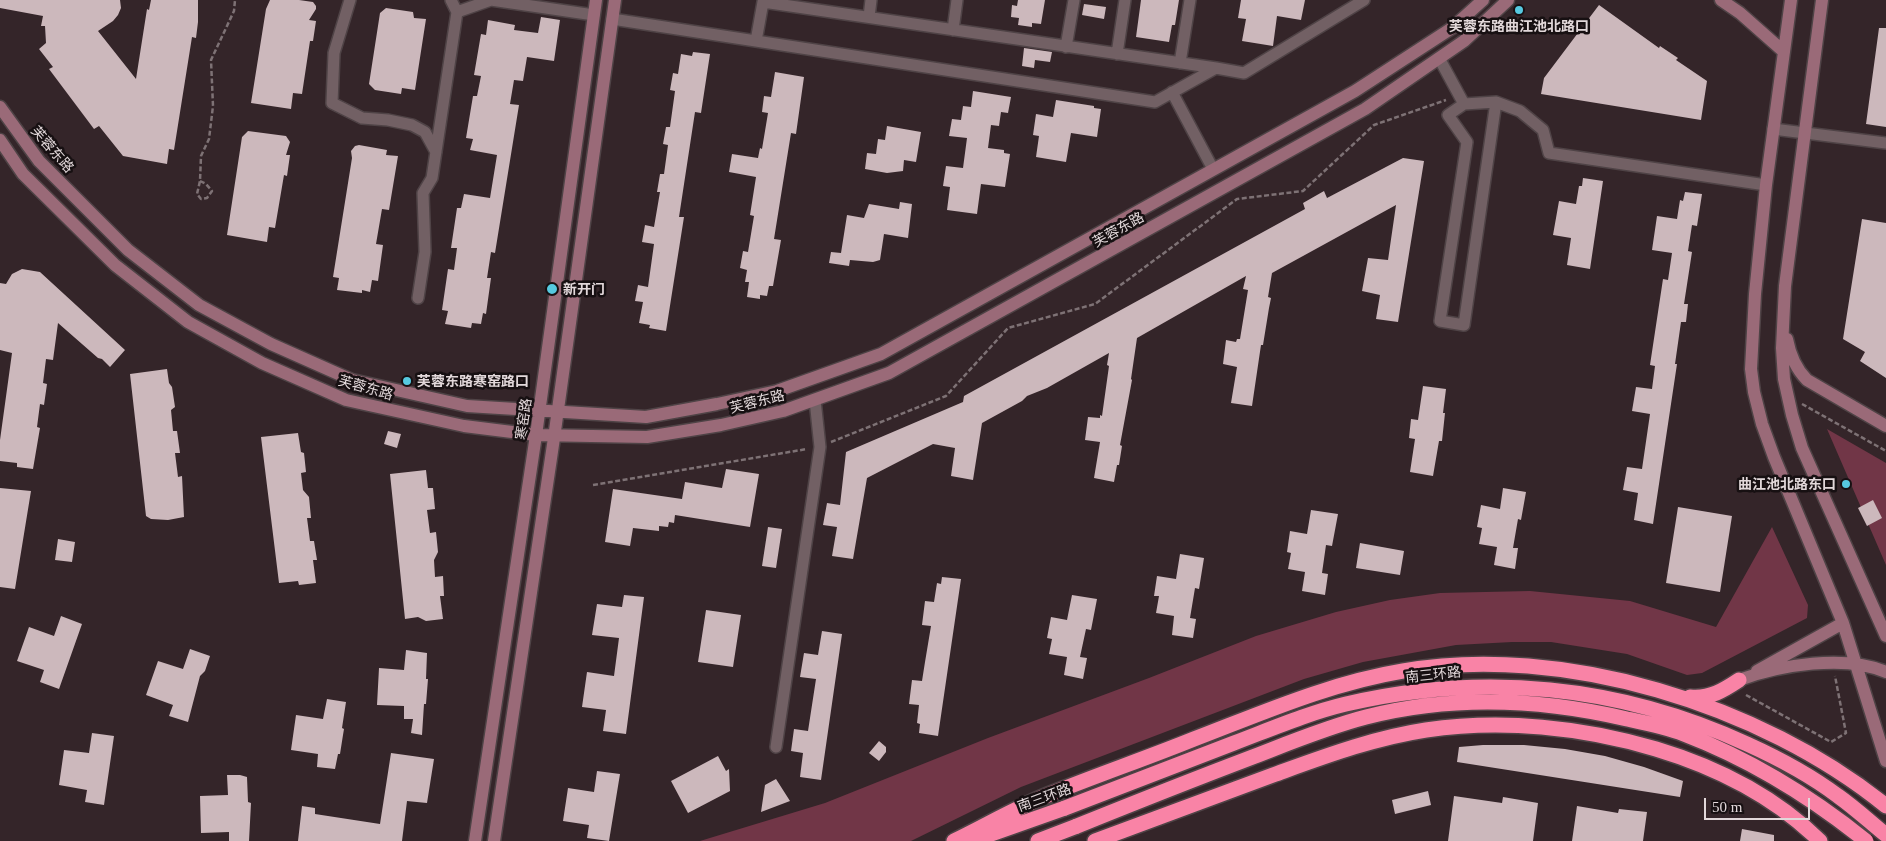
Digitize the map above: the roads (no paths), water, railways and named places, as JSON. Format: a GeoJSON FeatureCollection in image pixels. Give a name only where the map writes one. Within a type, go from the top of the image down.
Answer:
{"type":"FeatureCollection","features":[{"type":"Feature","properties":{"kind":"highway"},"geometry":{"type":"LineString","coordinates":[[954,841],[1051,794],[1259,714],[1333,688],[1403,670],[1489,664],[1564,670],[1598,676],[1671,694],[1738,717],[1828,766],[1886,806]]}},
{"type":"Feature","properties":{"kind":"highway"},"geometry":{"type":"LineString","coordinates":[[1671,694],[1697,698],[1706,697],[1717,694],[1739,680]]}},
{"type":"Feature","properties":{"kind":"highway","name":"南三环路"},"geometry":{"type":"LineString","coordinates":[[971,841],[1065,808],[1282,725],[1345,705],[1421,690],[1507,686],[1550,689],[1610,698],[1662,711],[1697,723],[1768,753],[1800,771],[1838,795],[1886,835]]}},
{"type":"Feature","properties":{"kind":"highway"},"geometry":{"type":"LineString","coordinates":[[1038,841],[1304,737],[1367,717],[1438,705],[1510,702],[1582,709],[1652,725],[1689,736],[1743,760],[1802,793],[1866,841]]}},
{"type":"Feature","properties":{"kind":"highway"},"geometry":{"type":"LineString","coordinates":[[1095,841],[1344,750],[1426,730],[1492,726],[1528,726],[1572,730],[1600,735],[1668,753],[1708,768],[1762,796],[1784,810],[1820,841]]}},
{"type":"Feature","properties":{"kind":"main road","name":"寒窑路"},"geometry":{"type":"LineString","coordinates":[[475,841],[540,410],[596,0]]}},
{"type":"Feature","properties":{"kind":"main road"},"geometry":{"type":"LineString","coordinates":[[494,841],[555,434],[615,0]]}},
{"type":"Feature","properties":{"kind":"main road","name":"芙蓉东路"},"geometry":{"type":"LineString","coordinates":[[0,107],[39,161],[122,243],[199,305],[271,344],[352,380],[467,406],[646,417],[778,391],[881,354],[1355,91],[1452,28],[1484,0]]}},
{"type":"Feature","properties":{"kind":"main road","name":"芙蓉东路"},"geometry":{"type":"LineString","coordinates":[[0,140],[23,174],[115,265],[188,322],[262,363],[346,400],[464,426],[536,435],[555,434],[647,438],[721,425],[783,411],[889,373],[1365,109],[1464,41],[1508,0]]}},
{"type":"Feature","properties":{"kind":"main road"},"geometry":{"type":"LineString","coordinates":[[1721,0],[1740,13],[1783,51]]}},
{"type":"Feature","properties":{"kind":"main road"},"geometry":{"type":"LineString","coordinates":[[1791,0],[1766,185],[1752,329],[1751,369],[1754,392],[1762,424],[1843,623],[1886,761]]}},
{"type":"Feature","properties":{"kind":"main road"},"geometry":{"type":"LineString","coordinates":[[1822,0],[1785,286],[1783,317],[1784,379],[1802,448],[1886,636]]}},
{"type":"Feature","properties":{"kind":"main road"},"geometry":{"type":"LineString","coordinates":[[1783,317],[1788,347],[1801,373],[1807,380],[1886,426]]}},
{"type":"Feature","properties":{"kind":"main road"},"geometry":{"type":"LineString","coordinates":[[1739,680],[1843,623]]}},
{"type":"Feature","properties":{"kind":"main road"},"geometry":{"type":"LineString","coordinates":[[1739,680],[1752,675],[1808,665],[1834,663],[1874,667],[1886,672]]}},
{"type":"Feature","properties":{"kind":"street"},"geometry":{"type":"LineString","coordinates":[[350,0],[334,53],[332,103],[362,118],[388,120],[412,125],[425,132],[436,152]]}},
{"type":"Feature","properties":{"kind":"street"},"geometry":{"type":"LineString","coordinates":[[418,298],[425,252],[423,193],[432,178],[457,12],[451,0]]}},
{"type":"Feature","properties":{"kind":"street"},"geometry":{"type":"LineString","coordinates":[[457,12],[491,0],[594,15]]}},
{"type":"Feature","properties":{"kind":"street"},"geometry":{"type":"LineString","coordinates":[[869,17],[871,0]]}},
{"type":"Feature","properties":{"kind":"street"},"geometry":{"type":"LineString","coordinates":[[953,30],[957,0]]}},
{"type":"Feature","properties":{"kind":"street"},"geometry":{"type":"LineString","coordinates":[[1066,46],[1074,0]]}},
{"type":"Feature","properties":{"kind":"street"},"geometry":{"type":"LineString","coordinates":[[1118,54],[1125,0]]}},
{"type":"Feature","properties":{"kind":"street"},"geometry":{"type":"LineString","coordinates":[[1180,63],[1190,0]]}},
{"type":"Feature","properties":{"kind":"street"},"geometry":{"type":"LineString","coordinates":[[756,41],[763,2],[1244,73],[1364,0]]}},
{"type":"Feature","properties":{"kind":"street"},"geometry":{"type":"LineString","coordinates":[[612,19],[1155,102],[1216,68]]}},
{"type":"Feature","properties":{"kind":"street"},"geometry":{"type":"LineString","coordinates":[[1439,58],[1462,100]]}},
{"type":"Feature","properties":{"kind":"street"},"geometry":{"type":"LineString","coordinates":[[1172,92],[1213,170]]}},
{"type":"Feature","properties":{"kind":"street"},"geometry":{"type":"LineString","coordinates":[[1462,100],[1496,102],[1520,110],[1543,130],[1549,153],[1766,185]]}},
{"type":"Feature","properties":{"kind":"street"},"geometry":{"type":"LineString","coordinates":[[1462,100],[1448,115],[1467,142],[1440,321],[1464,325],[1496,102]]}},
{"type":"Feature","properties":{"kind":"street"},"geometry":{"type":"LineString","coordinates":[[1774,129],[1886,143]]}},
{"type":"Feature","properties":{"kind":"street"},"geometry":{"type":"LineString","coordinates":[[776,747],[820,447],[815,400]]}},
{"type":"Feature","properties":{"kind":"place","name":"芙蓉东路曲江池北路口"},"geometry":{"type":"Point","coordinates":[1519,10]}},
{"type":"Feature","properties":{"kind":"place","name":"新开门"},"geometry":{"type":"Point","coordinates":[552,289]}},
{"type":"Feature","properties":{"kind":"place","name":"芙蓉东路寒窑路口"},"geometry":{"type":"Point","coordinates":[407,381]}},
{"type":"Feature","properties":{"kind":"place","name":"曲江池北路东口"},"geometry":{"type":"Point","coordinates":[1846,484]}}]}
